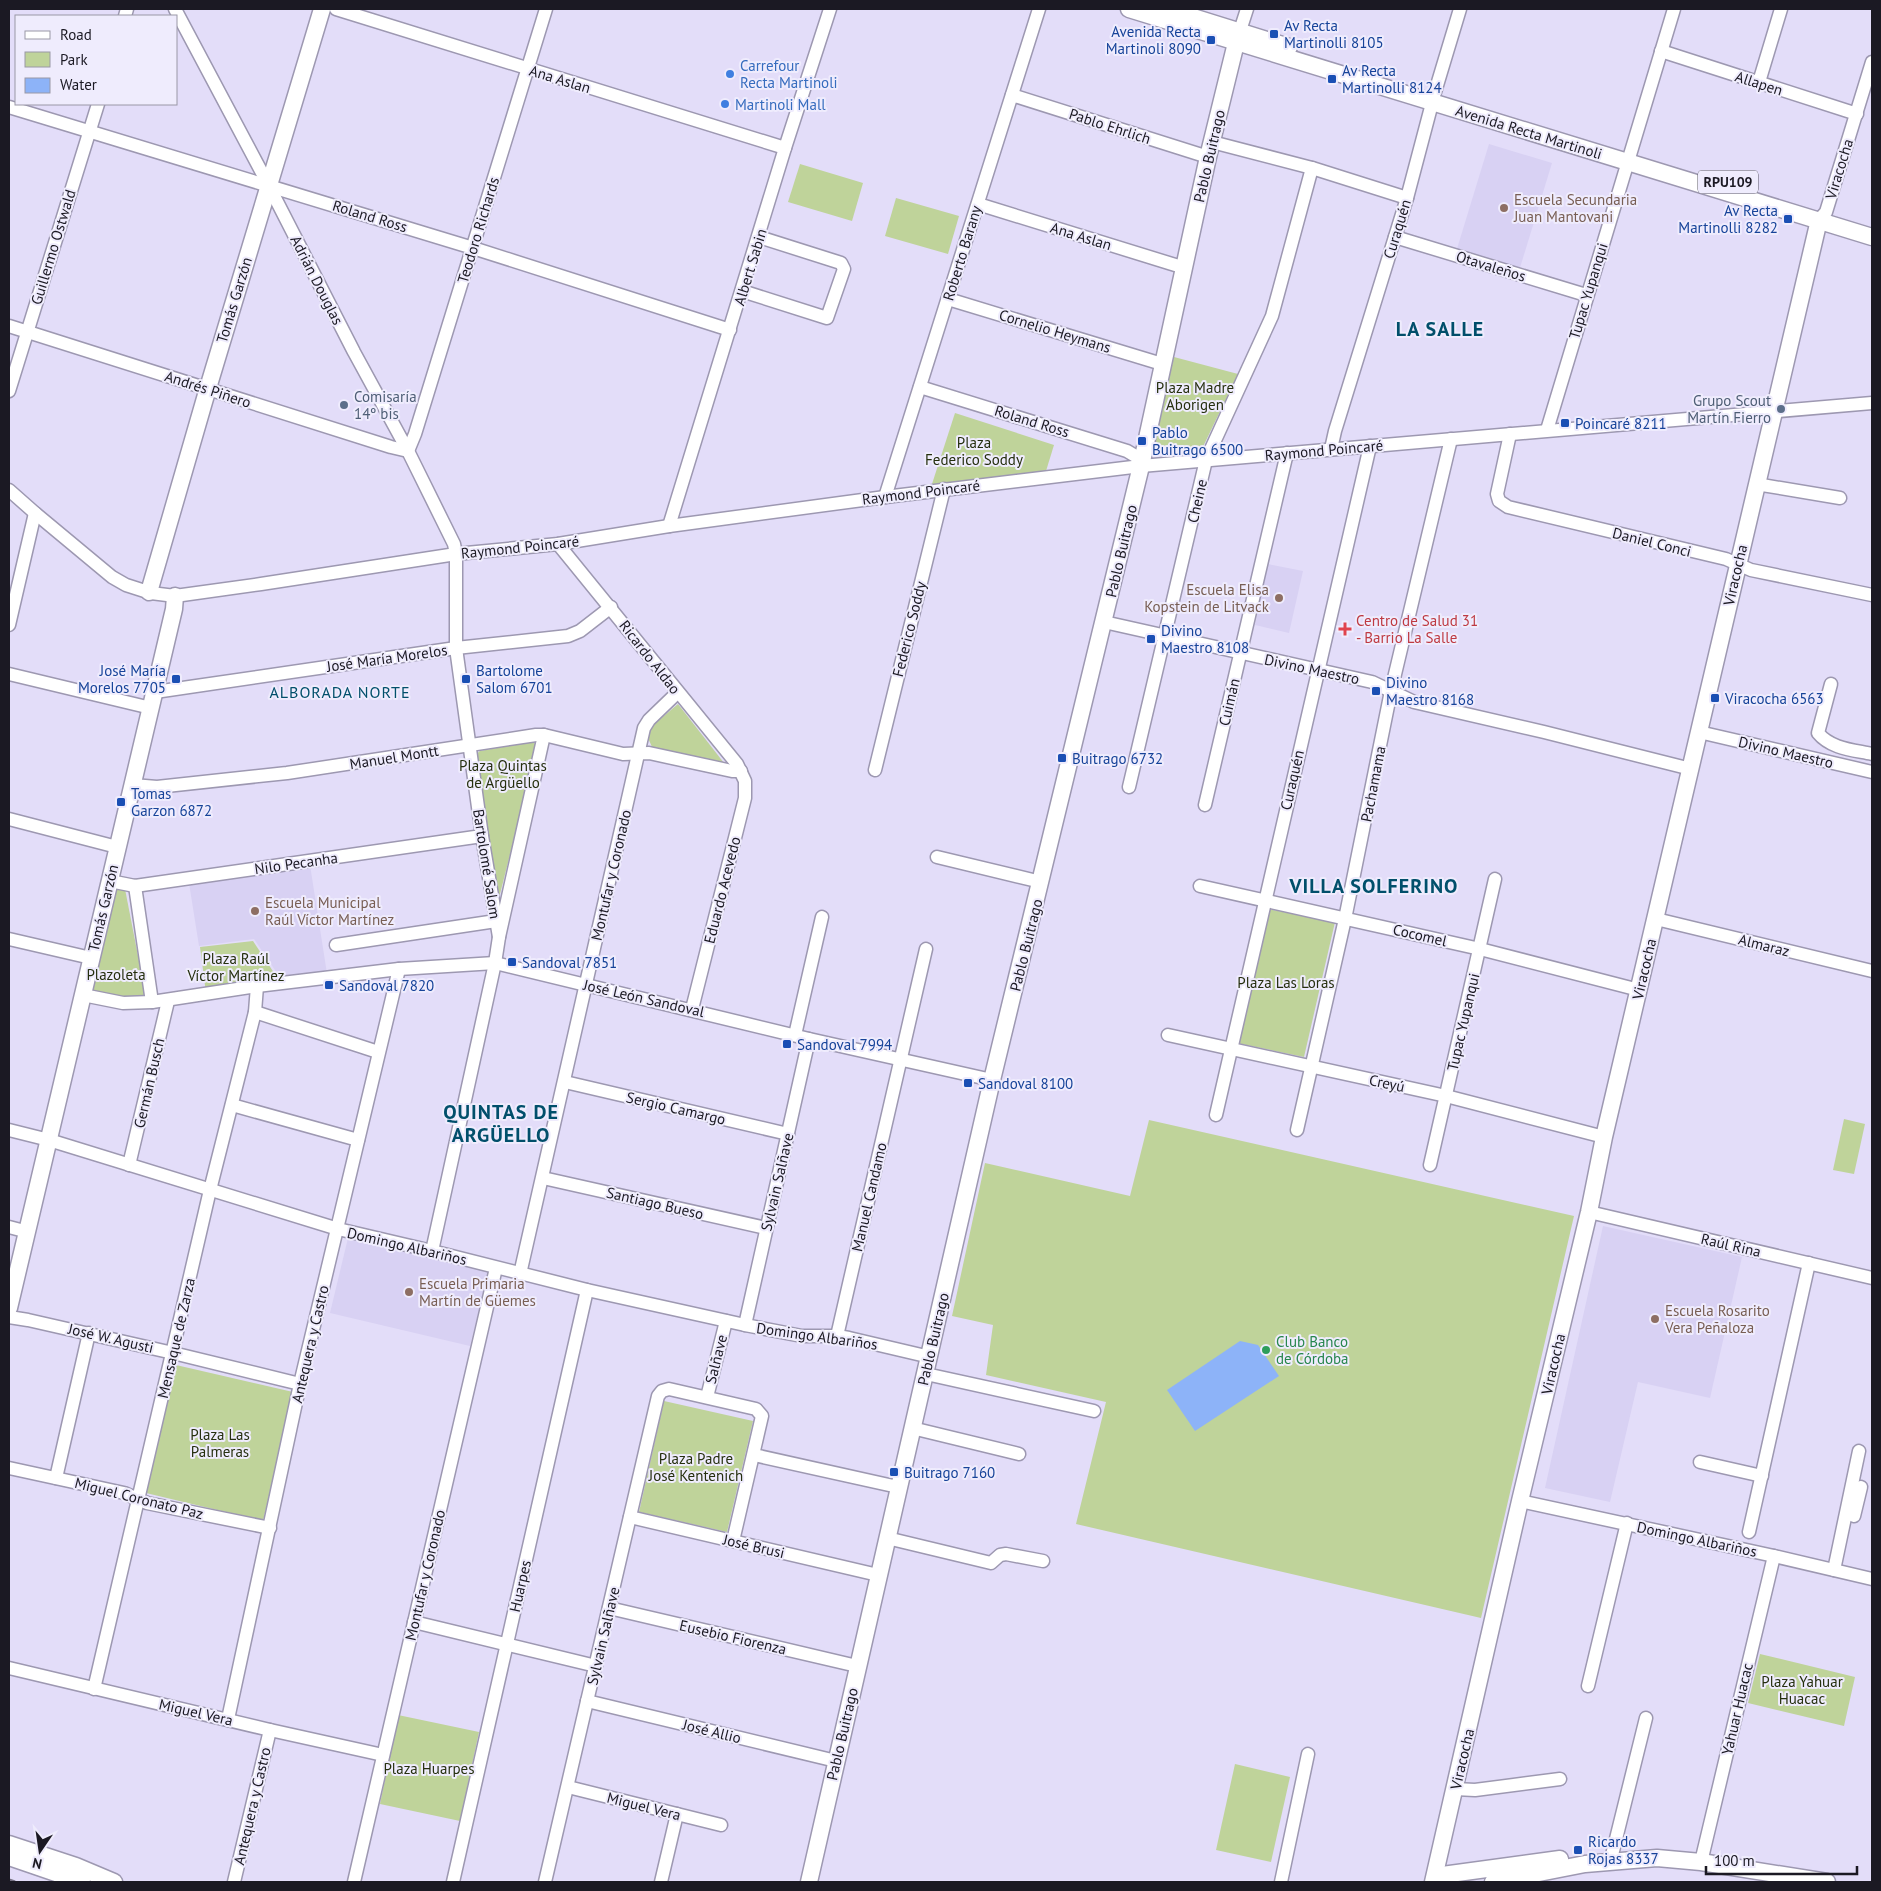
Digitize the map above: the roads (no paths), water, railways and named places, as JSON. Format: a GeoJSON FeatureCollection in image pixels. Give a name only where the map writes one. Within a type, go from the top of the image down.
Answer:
{"type":"FeatureCollection","features":[{"type":"Feature","properties":{"kind":"main road","name":"Tomás Garzón"},"geometry":{"type":"LineString","coordinates":[[149,592],[322,9]]}},
{"type":"Feature","properties":{"kind":"main road","name":"Avenida Recta Martinoli"},"geometry":{"type":"LineString","coordinates":[[1129,9],[1238,37],[1822,216],[1872,226]]}},
{"type":"Feature","properties":{"kind":"main road","name":"Avenida Recta Martinoli"},"geometry":{"type":"LineString","coordinates":[[1167,9],[1238,37]]}},
{"type":"Feature","properties":{"kind":"main road","name":"Pablo Buitrago"},"geometry":{"type":"LineString","coordinates":[[809,1882],[992,1080],[1142,463],[1210,149],[1238,37]]}},
{"type":"Feature","properties":{"kind":"main road","name":"Avenida Recta Martinoli"},"geometry":{"type":"LineString","coordinates":[[1822,216],[1872,237]]}},
{"type":"Feature","properties":{"kind":"main road","name":"Viracocha"},"geometry":{"type":"LineString","coordinates":[[1434,1879],[1756,484],[1822,216]]}},
{"type":"Feature","properties":{"kind":"main road","name":"Tomás Garzón"},"geometry":{"type":"LineString","coordinates":[[9,1308],[155,692],[174,609],[175,596]]}},
{"type":"Feature","properties":{"kind":"main road"},"geometry":{"type":"LineString","coordinates":[[9,1844],[76,1866],[114,1882]]}},
{"type":"Feature","properties":{"kind":"main road"},"geometry":{"type":"LineString","coordinates":[[1434,1879],[1608,1855],[1701,1862],[1827,1882]]}},
{"type":"Feature","properties":{"kind":"main road"},"geometry":{"type":"LineString","coordinates":[[9,1857],[82,1882]]}},
{"type":"Feature","properties":{"kind":"main road"},"geometry":{"type":"LineString","coordinates":[[1493,1882],[1585,1864],[1657,1858]]}},
{"type":"Feature","properties":{"kind":"street","name":"Adrián Douglas"},"geometry":{"type":"LineString","coordinates":[[175,9],[354,352],[408,451],[454,544],[456,554]]}},
{"type":"Feature","properties":{"kind":"street","name":"Ana Aslan"},"geometry":{"type":"LineString","coordinates":[[336,9],[785,148]]}},
{"type":"Feature","properties":{"kind":"street","name":"Teodoro Richards"},"geometry":{"type":"LineString","coordinates":[[408,451],[415,434],[546,9]]}},
{"type":"Feature","properties":{"kind":"street","name":"Albert Sabin"},"geometry":{"type":"LineString","coordinates":[[669,526],[785,148],[830,9]]}},
{"type":"Feature","properties":{"kind":"street","name":"Roberto Barany"},"geometry":{"type":"LineString","coordinates":[[885,496],[1039,9]]}},
{"type":"Feature","properties":{"kind":"street","name":"Pablo Buitrago"},"geometry":{"type":"LineString","coordinates":[[1238,37],[1247,9]]}},
{"type":"Feature","properties":{"kind":"street","name":"Curaquén"},"geometry":{"type":"LineString","coordinates":[[1331,448],[1407,198],[1460,9]]}},
{"type":"Feature","properties":{"kind":"street","name":"Tupac Yupanqui"},"geometry":{"type":"LineString","coordinates":[[1546,430],[1674,9]]}},
{"type":"Feature","properties":{"kind":"street"},"geometry":{"type":"LineString","coordinates":[[1759,82],[1781,9]]}},
{"type":"Feature","properties":{"kind":"street","name":"Allapen"},"geometry":{"type":"LineString","coordinates":[[1661,51],[1856,114]]}},
{"type":"Feature","properties":{"kind":"street","name":"Viracocha"},"geometry":{"type":"LineString","coordinates":[[1822,216],[1872,62]]}},
{"type":"Feature","properties":{"kind":"street","name":"Pablo Ehrlich"},"geometry":{"type":"LineString","coordinates":[[1012,95],[1210,149],[1312,168],[1407,198]]}},
{"type":"Feature","properties":{"kind":"street","name":"Guillermo Ostwald"},"geometry":{"type":"LineString","coordinates":[[9,391],[98,105]]}},
{"type":"Feature","properties":{"kind":"street","name":"Roland Ross"},"geometry":{"type":"LineString","coordinates":[[9,107],[473,248],[730,330]]}},
{"type":"Feature","properties":{"kind":"street","name":"Cheine"},"geometry":{"type":"LineString","coordinates":[[1129,787],[1206,460],[1272,316],[1312,168]]}},
{"type":"Feature","properties":{"kind":"street","name":"Ana Aslan"},"geometry":{"type":"LineString","coordinates":[[978,204],[1185,268]]}},
{"type":"Feature","properties":{"kind":"street"},"geometry":{"type":"LineString","coordinates":[[742,291],[827,318],[844,269],[841,263],[759,237]]}},
{"type":"Feature","properties":{"kind":"street","name":"Otavaleños"},"geometry":{"type":"LineString","coordinates":[[1395,237],[1586,295]]}},
{"type":"Feature","properties":{"kind":"street","name":"Cornelio Heymans"},"geometry":{"type":"LineString","coordinates":[[948,299],[1162,364]]}},
{"type":"Feature","properties":{"kind":"street","name":"Andrés Piñero"},"geometry":{"type":"LineString","coordinates":[[9,326],[408,451]]}},
{"type":"Feature","properties":{"kind":"street","name":"Roland Ross"},"geometry":{"type":"LineString","coordinates":[[920,387],[1127,451],[1142,463]]}},
{"type":"Feature","properties":{"kind":"street","name":"Raymond Poincaré"},"geometry":{"type":"LineString","coordinates":[[9,490],[35,514],[112,577],[126,585],[149,592],[175,596],[456,554],[558,544],[669,526],[885,496],[1142,463],[1206,460],[1872,403]]}},
{"type":"Feature","properties":{"kind":"street","name":"Daniel Conci"},"geometry":{"type":"LineString","coordinates":[[1510,434],[1497,494],[1499,501],[1508,507],[1726,560],[1751,570],[1872,595]]}},
{"type":"Feature","properties":{"kind":"street","name":"Pachamama"},"geometry":{"type":"LineString","coordinates":[[1297,1130],[1346,919],[1391,691],[1451,439]]}},
{"type":"Feature","properties":{"kind":"street","name":"Curaquén"},"geometry":{"type":"LineString","coordinates":[[1216,1115],[1317,669],[1370,446]]}},
{"type":"Feature","properties":{"kind":"street","name":"Cuimán"},"geometry":{"type":"LineString","coordinates":[[1205,805],[1287,453]]}},
{"type":"Feature","properties":{"kind":"street"},"geometry":{"type":"LineString","coordinates":[[1756,484],[1840,498]]}},
{"type":"Feature","properties":{"kind":"street","name":"Federico Soddy"},"geometry":{"type":"LineString","coordinates":[[875,770],[944,489]]}},
{"type":"Feature","properties":{"kind":"street"},"geometry":{"type":"LineString","coordinates":[[9,625],[35,514]]}},
{"type":"Feature","properties":{"kind":"street","name":"Ricardo Aldao"},"geometry":{"type":"LineString","coordinates":[[558,544],[741,771]]}},
{"type":"Feature","properties":{"kind":"street","name":"Bartolomé Salom"},"geometry":{"type":"LineString","coordinates":[[456,554],[456,648],[482,836],[499,937]]}},
{"type":"Feature","properties":{"kind":"street","name":"José María Morelos"},"geometry":{"type":"LineString","coordinates":[[155,692],[456,648],[574,634],[610,607]]}},
{"type":"Feature","properties":{"kind":"street","name":"Divino Maestro"},"geometry":{"type":"LineString","coordinates":[[1104,622],[1372,682],[1414,702],[1691,769]]}},
{"type":"Feature","properties":{"kind":"street"},"geometry":{"type":"LineString","coordinates":[[9,674],[151,708]]}},
{"type":"Feature","properties":{"kind":"street"},"geometry":{"type":"LineString","coordinates":[[1831,684],[1818,733],[1831,744],[1872,754]]}},
{"type":"Feature","properties":{"kind":"street","name":"Montufar y Coronado"},"geometry":{"type":"LineString","coordinates":[[520,1274],[644,728],[649,720],[677,693]]}},
{"type":"Feature","properties":{"kind":"street","name":"Divino Maestro"},"geometry":{"type":"LineString","coordinates":[[1699,732],[1872,772]]}},
{"type":"Feature","properties":{"kind":"street","name":"Manuel Montt"},"geometry":{"type":"LineString","coordinates":[[133,785],[148,788],[278,774],[536,735],[544,735],[623,754],[649,753],[732,771],[741,771]]}},
{"type":"Feature","properties":{"kind":"street","name":"Bartolomé Salom"},"geometry":{"type":"LineString","coordinates":[[432,1251],[544,735]]}},
{"type":"Feature","properties":{"kind":"street","name":"Eduardo Acevedo"},"geometry":{"type":"LineString","coordinates":[[692,1010],[744,798],[745,781],[741,771]]}},
{"type":"Feature","properties":{"kind":"street"},"geometry":{"type":"LineString","coordinates":[[9,819],[117,847]]}},
{"type":"Feature","properties":{"kind":"street","name":"Nilo Pecanha"},"geometry":{"type":"LineString","coordinates":[[110,881],[135,886],[482,836]]}},
{"type":"Feature","properties":{"kind":"street"},"geometry":{"type":"LineString","coordinates":[[937,857],[1041,882]]}},
{"type":"Feature","properties":{"kind":"street","name":"Tupac Yupanqui"},"geometry":{"type":"LineString","coordinates":[[1430,1165],[1495,880]]}},
{"type":"Feature","properties":{"kind":"street"},"geometry":{"type":"LineString","coordinates":[[135,886],[152,1002]]}},
{"type":"Feature","properties":{"kind":"street","name":"Cocomel"},"geometry":{"type":"LineString","coordinates":[[1200,886],[1480,949],[1639,990]]}},
{"type":"Feature","properties":{"kind":"street"},"geometry":{"type":"LineString","coordinates":[[795,1035],[822,917]]}},
{"type":"Feature","properties":{"kind":"street","name":"Almaraz"},"geometry":{"type":"LineString","coordinates":[[1656,919],[1872,971]]}},
{"type":"Feature","properties":{"kind":"street"},"geometry":{"type":"LineString","coordinates":[[336,945],[496,921]]}},
{"type":"Feature","properties":{"kind":"street"},"geometry":{"type":"LineString","coordinates":[[9,938],[91,958]]}},
{"type":"Feature","properties":{"kind":"street","name":"Manuel Candamo"},"geometry":{"type":"LineString","coordinates":[[837,1336],[926,949]]}},
{"type":"Feature","properties":{"kind":"street","name":"José León Sandoval"},"geometry":{"type":"LineString","coordinates":[[83,995],[123,1003],[168,1001],[257,986],[399,969],[495,963],[809,1039],[992,1080]]}},
{"type":"Feature","properties":{"kind":"street","name":"Antequera y Castro"},"geometry":{"type":"LineString","coordinates":[[228,1719],[300,1384],[399,969]]}},
{"type":"Feature","properties":{"kind":"street","name":"Mensaque de Zarza"},"geometry":{"type":"LineString","coordinates":[[94,1689],[210,1190],[255,1012],[257,986]]}},
{"type":"Feature","properties":{"kind":"street","name":"Germán Busch"},"geometry":{"type":"LineString","coordinates":[[129,1165],[168,1001]]}},
{"type":"Feature","properties":{"kind":"street"},"geometry":{"type":"LineString","coordinates":[[255,1012],[378,1052]]}},
{"type":"Feature","properties":{"kind":"street","name":"Creyú"},"geometry":{"type":"LineString","coordinates":[[1168,1035],[1446,1096],[1604,1137]]}},
{"type":"Feature","properties":{"kind":"street","name":"Sylvain Salñave"},"geometry":{"type":"LineString","coordinates":[[745,1326],[809,1039]]}},
{"type":"Feature","properties":{"kind":"street","name":"Sergio Camargo"},"geometry":{"type":"LineString","coordinates":[[565,1082],[788,1134]]}},
{"type":"Feature","properties":{"kind":"street"},"geometry":{"type":"LineString","coordinates":[[232,1105],[358,1140]]}},
{"type":"Feature","properties":{"kind":"street","name":"Domingo Albariños"},"geometry":{"type":"LineString","coordinates":[[9,1130],[49,1140],[338,1229],[520,1274],[745,1326],[802,1336],[837,1336],[930,1357]]}},
{"type":"Feature","properties":{"kind":"street","name":"Santiago Bueso"},"geometry":{"type":"LineString","coordinates":[[543,1178],[766,1228]]}},
{"type":"Feature","properties":{"kind":"street","name":"Raúl Rina"},"geometry":{"type":"LineString","coordinates":[[1589,1212],[1872,1278]]}},
{"type":"Feature","properties":{"kind":"street"},"geometry":{"type":"LineString","coordinates":[[9,1228],[28,1232]]}},
{"type":"Feature","properties":{"kind":"street"},"geometry":{"type":"LineString","coordinates":[[1749,1532],[1809,1263]]}},
{"type":"Feature","properties":{"kind":"street","name":"Montufar y Coronado"},"geometry":{"type":"LineString","coordinates":[[354,1882],[496,1268]]}},
{"type":"Feature","properties":{"kind":"street","name":"Huarpes"},"geometry":{"type":"LineString","coordinates":[[452,1882],[587,1290]]}},
{"type":"Feature","properties":{"kind":"street","name":"José W. Agusti"},"geometry":{"type":"LineString","coordinates":[[9,1317],[89,1333],[300,1384]]}},
{"type":"Feature","properties":{"kind":"street","name":"Salñave"},"geometry":{"type":"LineString","coordinates":[[707,1398],[726,1321]]}},
{"type":"Feature","properties":{"kind":"street"},"geometry":{"type":"LineString","coordinates":[[56,1478],[89,1333]]}},
{"type":"Feature","properties":{"kind":"street"},"geometry":{"type":"LineString","coordinates":[[926,1374],[1094,1411]]}},
{"type":"Feature","properties":{"kind":"street","name":"Sylvain Salñave"},"geometry":{"type":"LineString","coordinates":[[545,1882],[658,1396],[662,1391],[669,1389],[707,1398]]}},
{"type":"Feature","properties":{"kind":"street"},"geometry":{"type":"LineString","coordinates":[[707,1398],[756,1409],[762,1416],[733,1540]]}},
{"type":"Feature","properties":{"kind":"street"},"geometry":{"type":"LineString","coordinates":[[912,1428],[1019,1454]]}},
{"type":"Feature","properties":{"kind":"street"},"geometry":{"type":"LineString","coordinates":[[1837,1571],[1859,1452]]}},
{"type":"Feature","properties":{"kind":"street"},"geometry":{"type":"LineString","coordinates":[[754,1454],[898,1487]]}},
{"type":"Feature","properties":{"kind":"street"},"geometry":{"type":"LineString","coordinates":[[1700,1462],[1762,1476]]}},
{"type":"Feature","properties":{"kind":"street","name":"Miguel Coronato Paz"},"geometry":{"type":"LineString","coordinates":[[9,1468],[124,1493],[147,1503],[270,1528]]}},
{"type":"Feature","properties":{"kind":"street"},"geometry":{"type":"LineString","coordinates":[[1837,1571],[1861,1487]]}},
{"type":"Feature","properties":{"kind":"street","name":"Domingo Albariños"},"geometry":{"type":"LineString","coordinates":[[1520,1501],[1872,1579]]}},
{"type":"Feature","properties":{"kind":"street","name":"José Brusi"},"geometry":{"type":"LineString","coordinates":[[630,1517],[878,1575]]}},
{"type":"Feature","properties":{"kind":"street"},"geometry":{"type":"LineString","coordinates":[[1588,1686],[1627,1524]]}},
{"type":"Feature","properties":{"kind":"street"},"geometry":{"type":"LineString","coordinates":[[887,1538],[991,1563],[1000,1555],[1006,1554],[1043,1561]]}},
{"type":"Feature","properties":{"kind":"street","name":"Yahuar Huacac"},"geometry":{"type":"LineString","coordinates":[[1701,1862],[1774,1556]]}},
{"type":"Feature","properties":{"kind":"street","name":"Eusebio Fiorenza"},"geometry":{"type":"LineString","coordinates":[[609,1608],[857,1666]]}},
{"type":"Feature","properties":{"kind":"street"},"geometry":{"type":"LineString","coordinates":[[414,1622],[596,1666]]}},
{"type":"Feature","properties":{"kind":"street","name":"Miguel Vera"},"geometry":{"type":"LineString","coordinates":[[9,1668],[383,1755]]}},
{"type":"Feature","properties":{"kind":"street","name":"José Allio"},"geometry":{"type":"LineString","coordinates":[[588,1701],[836,1761]]}},
{"type":"Feature","properties":{"kind":"street"},"geometry":{"type":"LineString","coordinates":[[1608,1855],[1646,1718]]}},
{"type":"Feature","properties":{"kind":"street","name":"Antequera y Castro"},"geometry":{"type":"LineString","coordinates":[[234,1882],[270,1730]]}},
{"type":"Feature","properties":{"kind":"street"},"geometry":{"type":"LineString","coordinates":[[1608,1855],[1633,1736]]}},
{"type":"Feature","properties":{"kind":"street"},"geometry":{"type":"LineString","coordinates":[[1281,1882],[1308,1754]]}},
{"type":"Feature","properties":{"kind":"street"},"geometry":{"type":"LineString","coordinates":[[1455,1789],[1475,1790],[1560,1779]]}},
{"type":"Feature","properties":{"kind":"street","name":"Miguel Vera"},"geometry":{"type":"LineString","coordinates":[[568,1788],[721,1825]]}},
{"type":"Feature","properties":{"kind":"street"},"geometry":{"type":"LineString","coordinates":[[661,1882],[677,1814]]}},
{"type":"Feature","properties":{"kind":"water"},"geometry":{"type":"Polygon","coordinates":[[[1240,1341],[1258,1345],[1279,1376],[1195,1431],[1167,1390],[1240,1341]]]}},
{"type":"Feature","properties":{"kind":"railway"},"geometry":{"type":"LineString","coordinates":[[9,1880],[15,1882]]}},
{"type":"Feature","properties":{"kind":"place","name":"Av Recta Martinolli 8105"},"geometry":{"type":"Point","coordinates":[1274,34]}},
{"type":"Feature","properties":{"kind":"place","name":"Avenida Recta Martinoli 8090"},"geometry":{"type":"Point","coordinates":[1211,40]}},
{"type":"Feature","properties":{"kind":"place","name":"Carrefour Recta Martinoli"},"geometry":{"type":"Point","coordinates":[730,74]}},
{"type":"Feature","properties":{"kind":"place","name":"Av Recta Martinolli 8124"},"geometry":{"type":"Point","coordinates":[1332,79]}},
{"type":"Feature","properties":{"kind":"place","name":"Martinoli Mall"},"geometry":{"type":"Point","coordinates":[725,104]}},
{"type":"Feature","properties":{"kind":"place","name":"Escuela Secundaria Juan Mantovani"},"geometry":{"type":"Point","coordinates":[1504,208]}},
{"type":"Feature","properties":{"kind":"place","name":"Av Recta Martinolli 8282"},"geometry":{"type":"Point","coordinates":[1788,219]}},
{"type":"Feature","properties":{"kind":"place","name":"Comisaría 14º bis"},"geometry":{"type":"Point","coordinates":[344,405]}},
{"type":"Feature","properties":{"kind":"place","name":"Grupo Scout Martín Fierro"},"geometry":{"type":"Point","coordinates":[1781,409]}},
{"type":"Feature","properties":{"kind":"place","name":"Poincaré 8211"},"geometry":{"type":"Point","coordinates":[1565,423]}},
{"type":"Feature","properties":{"kind":"place","name":"Pablo Buitrago 6500"},"geometry":{"type":"Point","coordinates":[1142,441]}},
{"type":"Feature","properties":{"kind":"place","name":"Escuela Elisa Kopstein de Litvack"},"geometry":{"type":"Point","coordinates":[1279,598]}},
{"type":"Feature","properties":{"kind":"place","name":"Centro de Salud 31 - Barrio La Salle"},"geometry":{"type":"Point","coordinates":[1345,629]}},
{"type":"Feature","properties":{"kind":"place","name":"Divino Maestro 8108"},"geometry":{"type":"Point","coordinates":[1151,639]}},
{"type":"Feature","properties":{"kind":"place","name":"José María Morelos 7705"},"geometry":{"type":"Point","coordinates":[176,679]}},
{"type":"Feature","properties":{"kind":"place","name":"Bartolome Salom 6701"},"geometry":{"type":"Point","coordinates":[466,679]}},
{"type":"Feature","properties":{"kind":"place","name":"Divino Maestro 8168"},"geometry":{"type":"Point","coordinates":[1376,691]}},
{"type":"Feature","properties":{"kind":"place","name":"Viracocha 6563"},"geometry":{"type":"Point","coordinates":[1715,698]}},
{"type":"Feature","properties":{"kind":"place","name":"Buitrago 6732"},"geometry":{"type":"Point","coordinates":[1062,758]}},
{"type":"Feature","properties":{"kind":"place","name":"Tomas Garzon 6872"},"geometry":{"type":"Point","coordinates":[121,802]}},
{"type":"Feature","properties":{"kind":"place","name":"Escuela Municipal Raúl Víctor Martínez"},"geometry":{"type":"Point","coordinates":[255,911]}},
{"type":"Feature","properties":{"kind":"place","name":"Sandoval 7851"},"geometry":{"type":"Point","coordinates":[512,962]}},
{"type":"Feature","properties":{"kind":"place","name":"Sandoval 7820"},"geometry":{"type":"Point","coordinates":[329,985]}},
{"type":"Feature","properties":{"kind":"place","name":"Sandoval 7994"},"geometry":{"type":"Point","coordinates":[787,1044]}},
{"type":"Feature","properties":{"kind":"place","name":"Sandoval 8100"},"geometry":{"type":"Point","coordinates":[968,1083]}},
{"type":"Feature","properties":{"kind":"place","name":"Escuela Primaria Martín de Güemes"},"geometry":{"type":"Point","coordinates":[409,1292]}},
{"type":"Feature","properties":{"kind":"place","name":"Escuela Rosarito Vera Peñaloza"},"geometry":{"type":"Point","coordinates":[1655,1319]}},
{"type":"Feature","properties":{"kind":"place","name":"Club Banco de Córdoba"},"geometry":{"type":"Point","coordinates":[1266,1350]}},
{"type":"Feature","properties":{"kind":"place","name":"Buitrago 7160"},"geometry":{"type":"Point","coordinates":[894,1472]}},
{"type":"Feature","properties":{"kind":"place","name":"Ricardo Rojas 8337"},"geometry":{"type":"Point","coordinates":[1578,1850]}},
{"type":"Feature","properties":{"kind":"district","name":"LA SALLE"},"geometry":{"type":"Point","coordinates":[1440,329]}},
{"type":"Feature","properties":{"kind":"district","name":"ALBORADA NORTE"},"geometry":{"type":"Point","coordinates":[340,692]}},
{"type":"Feature","properties":{"kind":"district","name":"VILLA SOLFERINO"},"geometry":{"type":"Point","coordinates":[1374,886]}},
{"type":"Feature","properties":{"kind":"district","name":"QUINTAS DE ARGÜELLO"},"geometry":{"type":"Point","coordinates":[501,1124]}},
{"type":"Feature","properties":{"kind":"park label","name":"Plaza Madre Aborigen"},"geometry":{"type":"Point","coordinates":[1195,396]}},
{"type":"Feature","properties":{"kind":"park label","name":"Plaza Federico Soddy"},"geometry":{"type":"Point","coordinates":[974,450]}},
{"type":"Feature","properties":{"kind":"park label","name":"Plaza Quintas de Argüello"},"geometry":{"type":"Point","coordinates":[503,774]}},
{"type":"Feature","properties":{"kind":"park label","name":"Plaza Raúl Víctor Martínez"},"geometry":{"type":"Point","coordinates":[236,966]}},
{"type":"Feature","properties":{"kind":"park label","name":"Plazoleta"},"geometry":{"type":"Point","coordinates":[116,974]}},
{"type":"Feature","properties":{"kind":"park label","name":"Plaza Las Loras"},"geometry":{"type":"Point","coordinates":[1286,982]}},
{"type":"Feature","properties":{"kind":"park label","name":"Plaza Las Palmeras"},"geometry":{"type":"Point","coordinates":[220,1442]}},
{"type":"Feature","properties":{"kind":"park label","name":"Plaza Padre José Kentenich"},"geometry":{"type":"Point","coordinates":[696,1466]}},
{"type":"Feature","properties":{"kind":"park label","name":"Plaza Yahuar Huacac"},"geometry":{"type":"Point","coordinates":[1802,1690]}},
{"type":"Feature","properties":{"kind":"park label","name":"Plaza Huarpes"},"geometry":{"type":"Point","coordinates":[429,1768]}}]}
